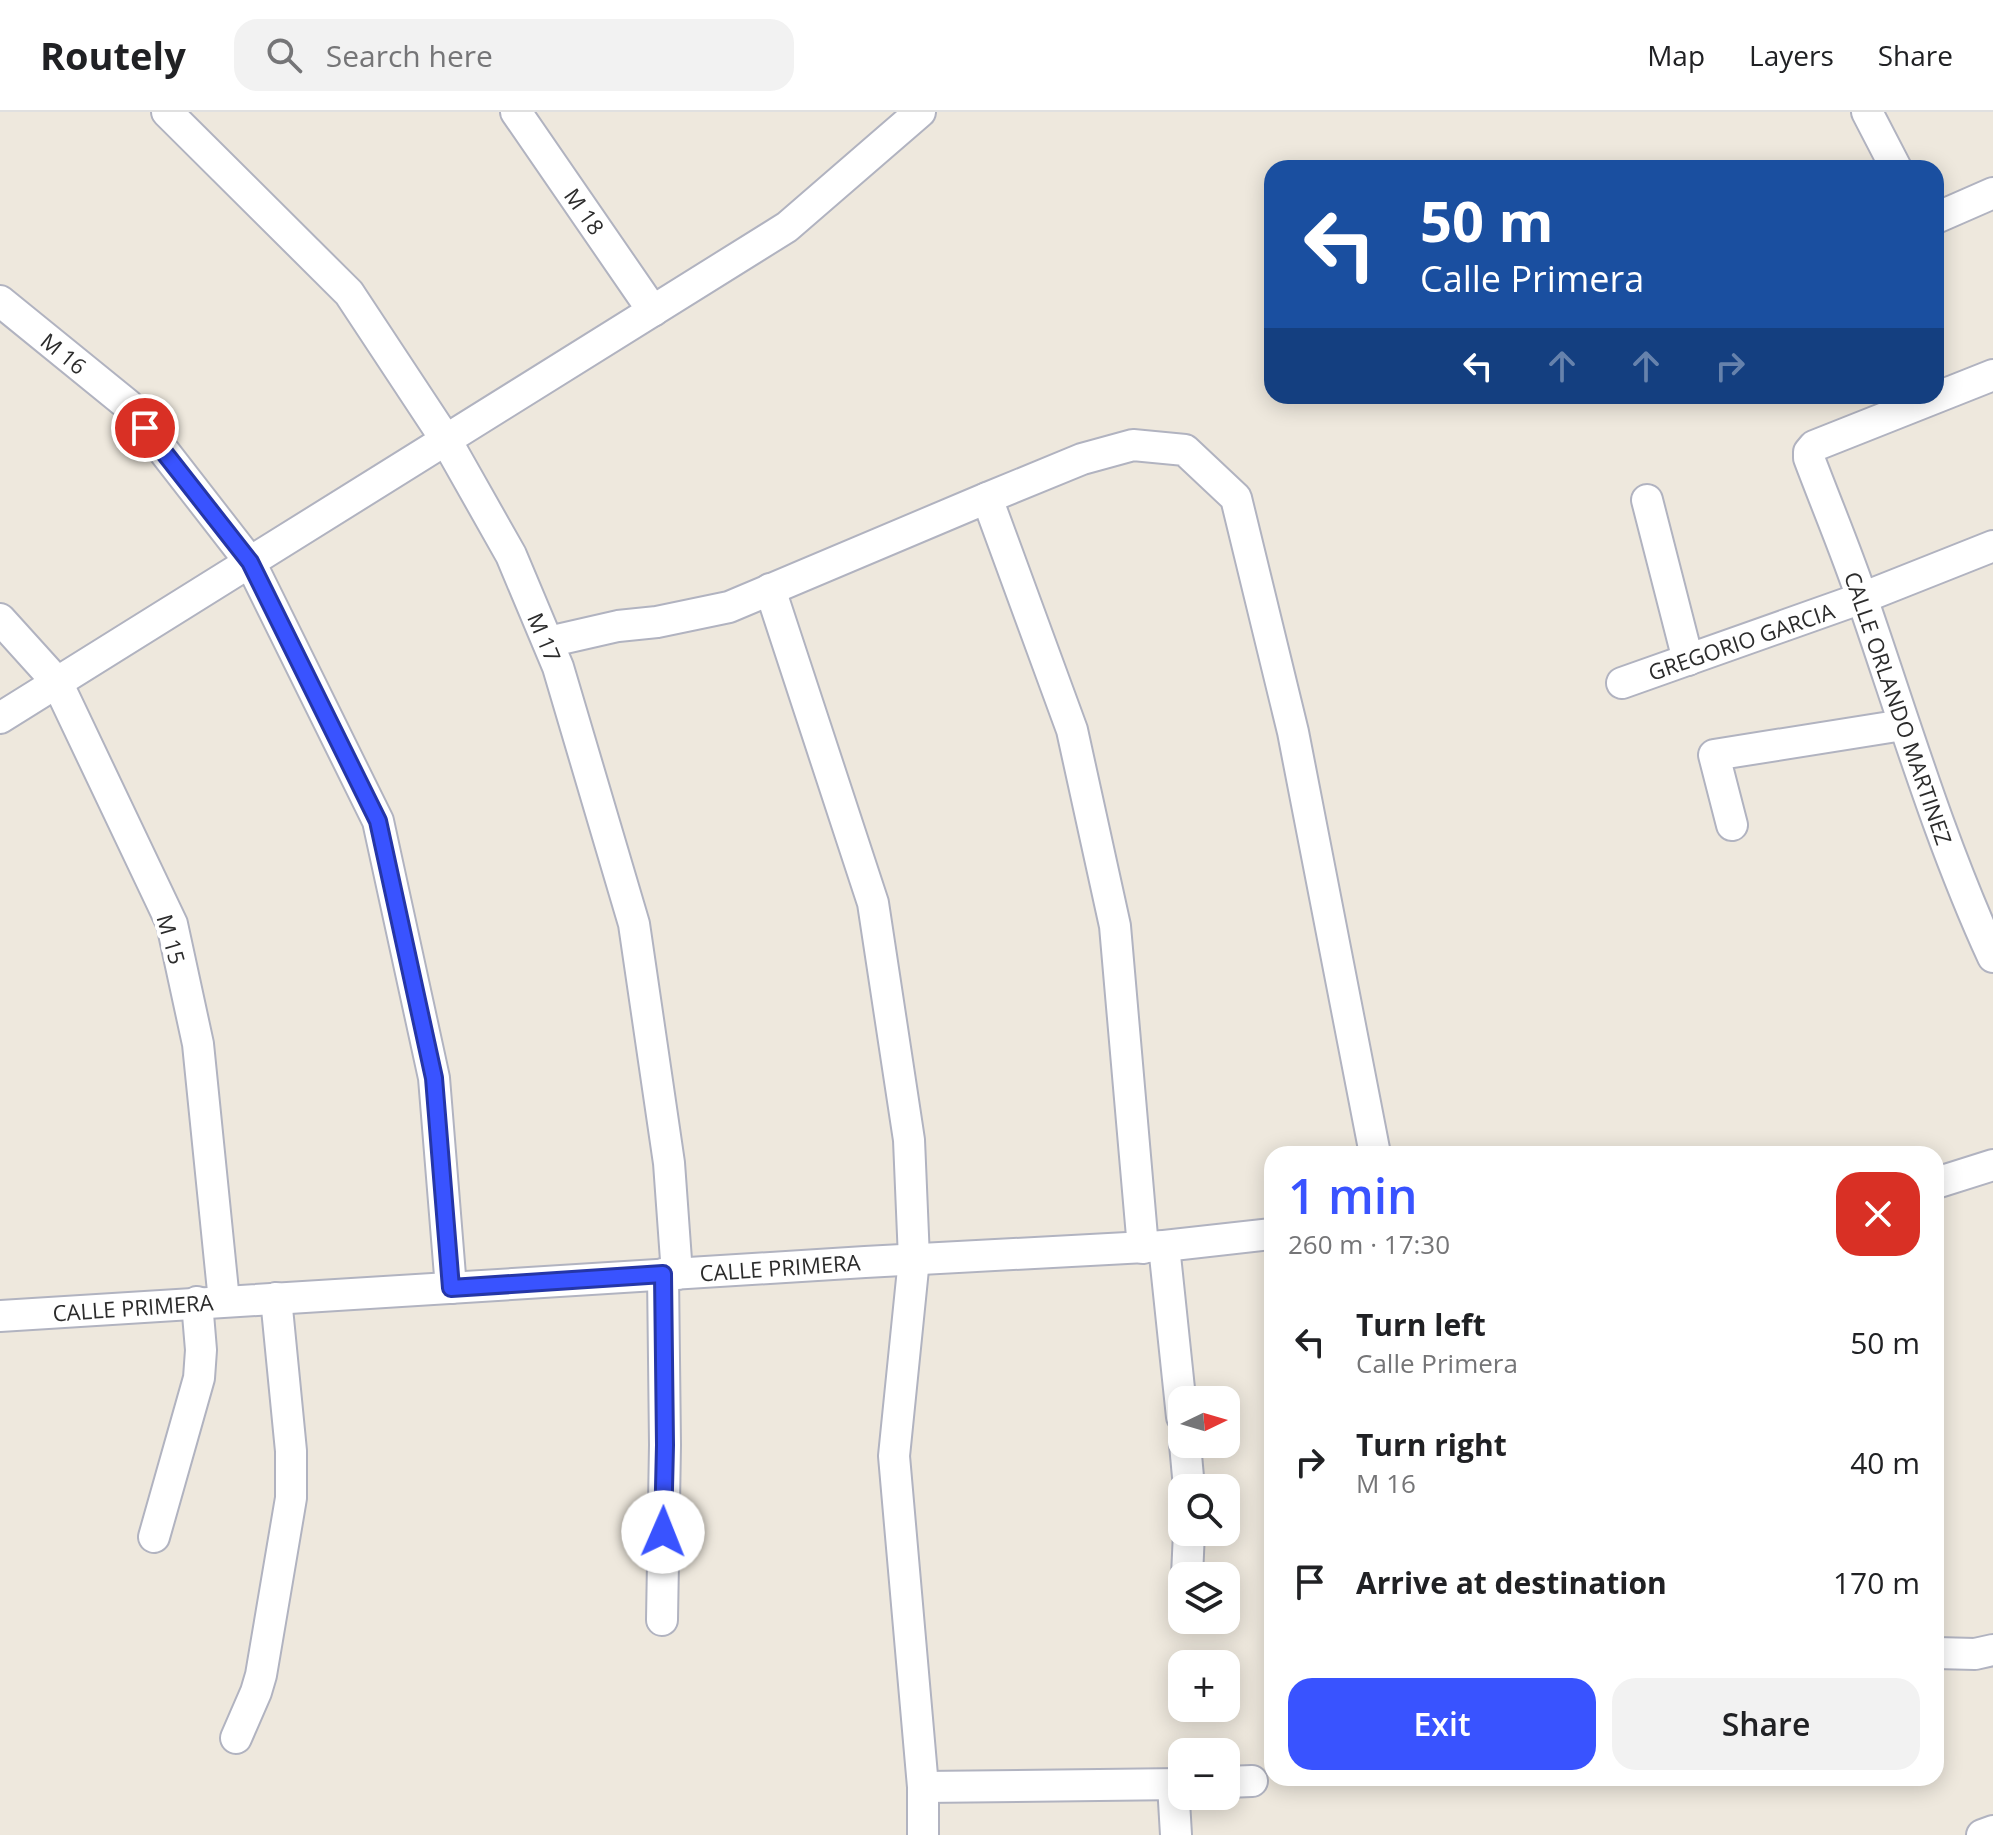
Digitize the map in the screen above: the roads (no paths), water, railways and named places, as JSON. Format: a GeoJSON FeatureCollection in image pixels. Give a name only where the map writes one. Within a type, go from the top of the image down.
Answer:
{"type":"FeatureCollection","features":[{"type":"Feature","properties":{"kind":"street","name":"M 17"},"geometry":{"type":"LineString","coordinates":[[167,112],[349,293],[446,440],[511,555],[558,667],[634,924],[669,1163],[670,1274],[662,1620]]}},
{"type":"Feature","properties":{"kind":"street","name":"M 18"},"geometry":{"type":"LineString","coordinates":[[516,112],[653,311]]}},
{"type":"Feature","properties":{"kind":"street"},"geometry":{"type":"LineString","coordinates":[[0,718],[787,227],[920,112]]}},
{"type":"Feature","properties":{"kind":"street"},"geometry":{"type":"LineString","coordinates":[[1867,112],[1892,160]]}},
{"type":"Feature","properties":{"kind":"street"},"geometry":{"type":"LineString","coordinates":[[1944,214],[1993,193]]}},
{"type":"Feature","properties":{"kind":"street","name":"M 16"},"geometry":{"type":"LineString","coordinates":[[0,301],[128,405],[250,562],[378,821],[434,1078],[451,1288]]}},
{"type":"Feature","properties":{"kind":"street","name":"CALLE ORLANDO MARTINEZ"},"geometry":{"type":"LineString","coordinates":[[1944,394],[1993,375]]}},
{"type":"Feature","properties":{"kind":"street","name":"CALLE ORLANDO MARTINEZ"},"geometry":{"type":"LineString","coordinates":[[1920,404],[1814,446],[1809,458],[1862,598],[1903,725],[1969,903],[1993,957]]}},
{"type":"Feature","properties":{"kind":"street"},"geometry":{"type":"LineString","coordinates":[[548,642],[618,626],[657,622],[729,607],[1082,459],[1133,445],[1185,450],[1236,498],[1293,732],[1373,1146]]}},
{"type":"Feature","properties":{"kind":"street"},"geometry":{"type":"LineString","coordinates":[[987,498],[1072,730],[1115,926],[1154,1247],[1177,1386]]}},
{"type":"Feature","properties":{"kind":"street"},"geometry":{"type":"LineString","coordinates":[[1647,500],[1688,660]]}},
{"type":"Feature","properties":{"kind":"street","name":"GREGORIO GARCIA"},"geometry":{"type":"LineString","coordinates":[[1622,683],[1862,598],[1993,546]]}},
{"type":"Feature","properties":{"kind":"street"},"geometry":{"type":"LineString","coordinates":[[770,589],[873,903],[909,1140],[914,1259],[894,1456],[923,1787],[923,1835]]}},
{"type":"Feature","properties":{"kind":"street","name":"M 15"},"geometry":{"type":"LineString","coordinates":[[0,619],[57,682],[172,924],[198,1044],[210,1302],[199,1378],[154,1537]]}},
{"type":"Feature","properties":{"kind":"street"},"geometry":{"type":"LineString","coordinates":[[1732,825],[1714,755],[1903,725]]}},
{"type":"Feature","properties":{"kind":"street"},"geometry":{"type":"LineString","coordinates":[[1944,1180],[1993,1165]]}},
{"type":"Feature","properties":{"kind":"street","name":"CALLE PRIMERA"},"geometry":{"type":"LineString","coordinates":[[0,1316],[1154,1247],[1264,1235]]}},
{"type":"Feature","properties":{"kind":"street"},"geometry":{"type":"LineString","coordinates":[[236,1738],[261,1675],[290,1506],[291,1451],[276,1298]]}},
{"type":"Feature","properties":{"kind":"street"},"geometry":{"type":"LineString","coordinates":[[1944,1653],[1975,1654],[1993,1650]]}},
{"type":"Feature","properties":{"kind":"street"},"geometry":{"type":"LineString","coordinates":[[923,1787],[1168,1784]]}},
{"type":"Feature","properties":{"kind":"street"},"geometry":{"type":"LineString","coordinates":[[1176,1835],[1177,1810]]}},
{"type":"Feature","properties":{"kind":"street"},"geometry":{"type":"LineString","coordinates":[[1982,1835],[1993,1831]]}}]}
